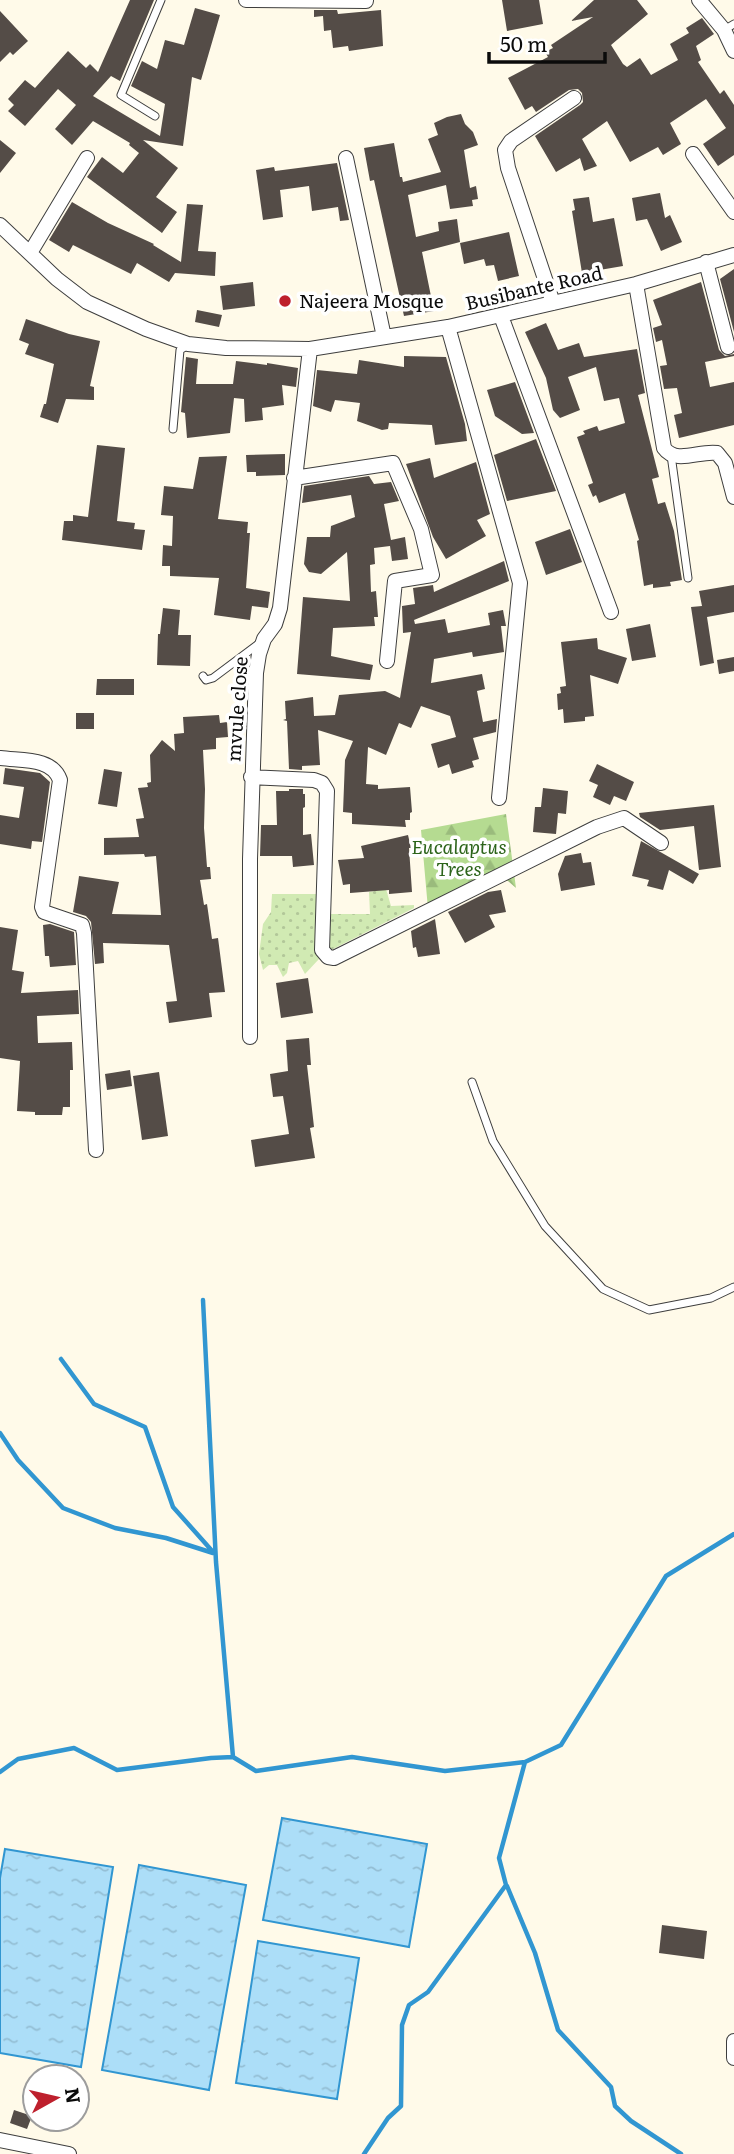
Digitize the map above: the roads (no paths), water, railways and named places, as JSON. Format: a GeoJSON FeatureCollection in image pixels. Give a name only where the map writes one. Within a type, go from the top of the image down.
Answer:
{"type":"FeatureCollection","features":[{"type":"Feature","properties":{"kind":"street"},"geometry":{"type":"LineString","coordinates":[[246,0],[366,1]]}},
{"type":"Feature","properties":{"kind":"street"},"geometry":{"type":"LineString","coordinates":[[699,0],[729,27],[734,51]]}},
{"type":"Feature","properties":{"kind":"street"},"geometry":{"type":"LineString","coordinates":[[553,303],[508,169],[505,150],[511,141],[574,98]]}},
{"type":"Feature","properties":{"kind":"street"},"geometry":{"type":"LineString","coordinates":[[693,154],[734,212]]}},
{"type":"Feature","properties":{"kind":"street"},"geometry":{"type":"LineString","coordinates":[[30,253],[87,158]]}},
{"type":"Feature","properties":{"kind":"street"},"geometry":{"type":"LineString","coordinates":[[346,158],[384,337]]}},
{"type":"Feature","properties":{"kind":"street","name":"Busibante Road"},"geometry":{"type":"LineString","coordinates":[[0,225],[87,302],[146,330],[188,344],[239,348],[310,349],[448,327],[636,284],[734,255]]}},
{"type":"Feature","properties":{"kind":"street"},"geometry":{"type":"LineString","coordinates":[[706,262],[729,347]]}},
{"type":"Feature","properties":{"kind":"street"},"geometry":{"type":"LineString","coordinates":[[636,284],[664,448],[676,457],[718,453],[725,463],[734,497]]}},
{"type":"Feature","properties":{"kind":"street"},"geometry":{"type":"LineString","coordinates":[[501,316],[528,382],[611,612]]}},
{"type":"Feature","properties":{"kind":"street"},"geometry":{"type":"LineString","coordinates":[[448,327],[520,583],[499,798]]}},
{"type":"Feature","properties":{"kind":"street","name":"mvule close"},"geometry":{"type":"LineString","coordinates":[[250,1037],[251,777],[257,661],[264,639],[275,624],[280,608],[310,349]]}},
{"type":"Feature","properties":{"kind":"street"},"geometry":{"type":"LineString","coordinates":[[294,478],[393,463],[421,529],[432,575],[395,581],[387,661]]}},
{"type":"Feature","properties":{"kind":"street"},"geometry":{"type":"LineString","coordinates":[[0,758],[49,764],[57,771],[60,780],[42,907],[44,912],[82,925],[84,933],[96,1150]]}},
{"type":"Feature","properties":{"kind":"street"},"geometry":{"type":"LineString","coordinates":[[251,777],[314,780],[322,783],[327,790],[322,950],[328,957],[334,958],[597,827],[624,818],[660,843]]}},
{"type":"Feature","properties":{"kind":"street"},"geometry":{"type":"LineString","coordinates":[[734,2041],[734,2058]]}},
{"type":"Feature","properties":{"kind":"street"},"geometry":{"type":"LineString","coordinates":[[0,2140],[69,2154]]}},
{"type":"Feature","properties":{"kind":"lane"},"geometry":{"type":"LineString","coordinates":[[155,116],[121,95],[161,0]]}},
{"type":"Feature","properties":{"kind":"lane"},"geometry":{"type":"LineString","coordinates":[[173,429],[180,349],[188,344]]}},
{"type":"Feature","properties":{"kind":"lane"},"geometry":{"type":"LineString","coordinates":[[671,455],[688,578]]}},
{"type":"Feature","properties":{"kind":"lane"},"geometry":{"type":"LineString","coordinates":[[202,677],[206,680],[213,678],[264,639]]}},
{"type":"Feature","properties":{"kind":"lane"},"geometry":{"type":"LineString","coordinates":[[472,1082],[493,1141],[545,1226],[603,1290],[649,1310],[711,1298],[734,1287]]}},
{"type":"Feature","properties":{"kind":"water"},"geometry":{"type":"Polygon","coordinates":[[[282,1818],[427,1844],[409,1947],[263,1920],[282,1818]]]}},
{"type":"Feature","properties":{"kind":"water"},"geometry":{"type":"Polygon","coordinates":[[[5,1849],[113,1867],[82,2063],[58,2063],[0,2053],[0,1878],[5,1849]]]}},
{"type":"Feature","properties":{"kind":"water"},"geometry":{"type":"Polygon","coordinates":[[[139,1865],[246,1885],[209,2090],[102,2070],[139,1865]]]}},
{"type":"Feature","properties":{"kind":"water"},"geometry":{"type":"Polygon","coordinates":[[[258,1941],[359,1958],[337,2099],[236,2083],[258,1941]]]}},
{"type":"Feature","properties":{"kind":"waterway"},"geometry":{"type":"LineString","coordinates":[[203,1300],[216,1562],[233,1757]]}},
{"type":"Feature","properties":{"kind":"waterway"},"geometry":{"type":"LineString","coordinates":[[61,1359],[94,1404],[145,1427],[173,1507],[214,1553]]}},
{"type":"Feature","properties":{"kind":"waterway"},"geometry":{"type":"LineString","coordinates":[[0,1433],[18,1460],[63,1508],[115,1528],[166,1538],[213,1553]]}},
{"type":"Feature","properties":{"kind":"waterway"},"geometry":{"type":"LineString","coordinates":[[0,1772],[18,1759],[74,1748],[117,1770],[233,1757],[256,1771],[352,1757],[445,1771],[525,1762],[561,1745],[666,1576],[734,1534]]}},
{"type":"Feature","properties":{"kind":"waterway"},"geometry":{"type":"LineString","coordinates":[[364,2154],[388,2118],[401,2106],[402,2025],[409,2005],[428,1992],[506,1885],[499,1858],[525,1762]]}},
{"type":"Feature","properties":{"kind":"waterway"},"geometry":{"type":"LineString","coordinates":[[507,1886],[535,1953],[558,2030],[611,2087],[615,2106],[631,2121],[681,2154]]}},
{"type":"Feature","properties":{"kind":"place","name":"Najeera Mosque"},"geometry":{"type":"Point","coordinates":[285,301]}},
{"type":"Feature","properties":{"kind":"park label","name":"Eucalaptus Trees"},"geometry":{"type":"Point","coordinates":[459,858]}}]}
